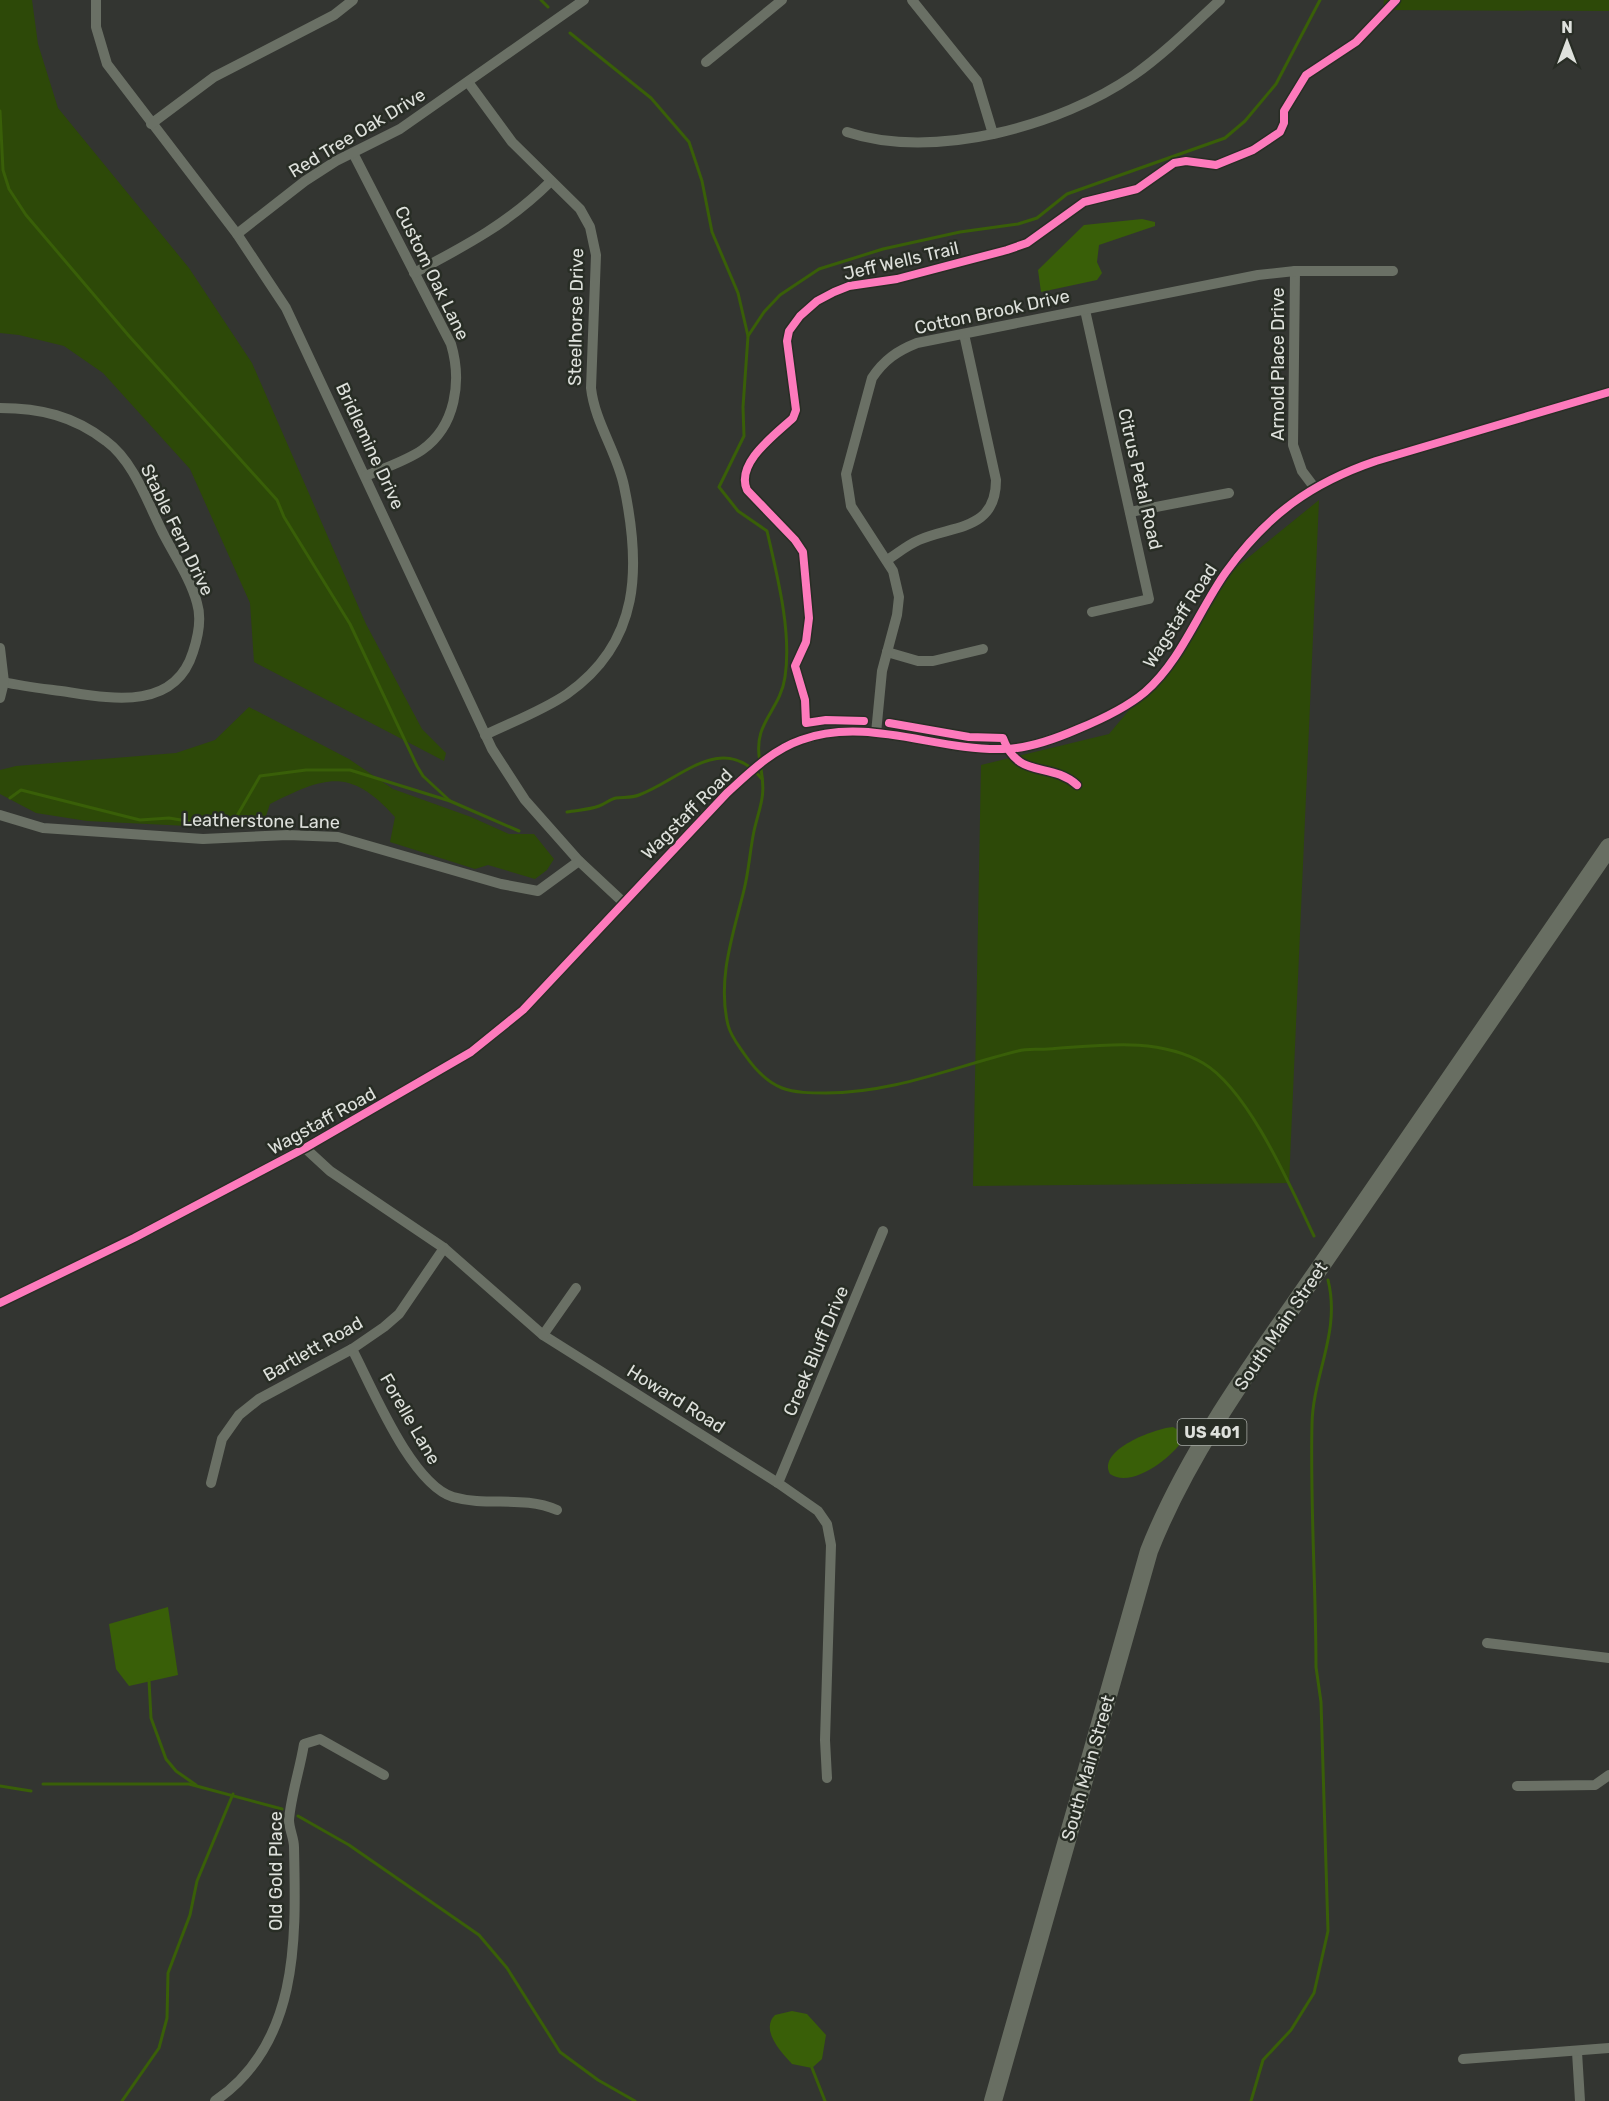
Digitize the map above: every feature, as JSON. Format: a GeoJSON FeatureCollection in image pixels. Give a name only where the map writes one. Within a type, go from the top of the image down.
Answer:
{"type":"FeatureCollection","features":[{"type":"Feature","properties":{"kind":"highway","name":"South Main Street"},"geometry":{"type":"LineString","coordinates":[[993,2101],[1149,1551],[1165,1512],[1195,1458],[1262,1352],[1609,847]]}},
{"type":"Feature","properties":{"kind":"street","name":"Bridlemine Drive"},"geometry":{"type":"LineString","coordinates":[[96,0],[96,27],[107,64],[237,234],[286,308],[485,735],[525,800],[579,861],[624,903]]}},
{"type":"Feature","properties":{"kind":"street"},"geometry":{"type":"LineString","coordinates":[[151,124],[214,77],[334,15],[353,0]]}},
{"type":"Feature","properties":{"kind":"street","name":"Red Tree Oak Drive"},"geometry":{"type":"LineString","coordinates":[[237,234],[305,181],[400,129],[584,0]]}},
{"type":"Feature","properties":{"kind":"street"},"geometry":{"type":"LineString","coordinates":[[706,62],[782,0]]}},
{"type":"Feature","properties":{"kind":"street"},"geometry":{"type":"LineString","coordinates":[[912,0],[977,81],[993,134]]}},
{"type":"Feature","properties":{"kind":"street"},"geometry":{"type":"LineString","coordinates":[[847,132],[869,139],[940,141],[993,134],[1064,113],[1123,82],[1165,52],[1220,0]]}},
{"type":"Feature","properties":{"kind":"street","name":"Steelhorse Drive"},"geometry":{"type":"LineString","coordinates":[[468,82],[512,142],[550,182],[580,209],[594,242],[596,255],[591,388],[593,408],[624,485],[635,569],[633,593],[618,638],[599,667],[566,695],[485,735]]}},
{"type":"Feature","properties":{"kind":"street","name":"Custom Oak Lane"},"geometry":{"type":"LineString","coordinates":[[353,153],[453,354],[457,388],[453,407],[440,432],[422,450],[366,476]]}},
{"type":"Feature","properties":{"kind":"street"},"geometry":{"type":"LineString","coordinates":[[414,273],[488,234],[532,200],[550,182]]}},
{"type":"Feature","properties":{"kind":"street","name":"Cotton Brook Drive"},"geometry":{"type":"LineString","coordinates":[[876,733],[882,671],[899,597],[897,584],[887,560],[851,506],[846,474],[872,378],[880,366],[900,350],[917,343],[1258,275],[1295,271],[1394,271]]}},
{"type":"Feature","properties":{"kind":"street","name":"Arnold Place Drive"},"geometry":{"type":"LineString","coordinates":[[1295,271],[1293,445],[1302,471],[1314,488]]}},
{"type":"Feature","properties":{"kind":"street","name":"Citrus Petal Road"},"geometry":{"type":"LineString","coordinates":[[1085,310],[1149,599],[1092,612]]}},
{"type":"Feature","properties":{"kind":"street"},"geometry":{"type":"LineString","coordinates":[[887,560],[916,541],[968,525],[981,518],[993,501],[996,480],[964,334]]}},
{"type":"Feature","properties":{"kind":"street","name":"Wagstaff Road"},"geometry":{"type":"LineString","coordinates":[[0,1303],[134,1238],[305,1148],[428,1078],[488,1038],[523,1010],[727,793],[762,763],[801,740],[847,732],[876,733],[957,746],[1007,749],[1078,729],[1128,704],[1145,692],[1167,667],[1212,593],[1245,549],[1289,504],[1314,488],[1345,471],[1609,392]]}},
{"type":"Feature","properties":{"kind":"street","name":"Stable Fern Drive"},"geometry":{"type":"LineString","coordinates":[[0,408],[52,412],[81,424],[108,442],[126,463],[183,572],[198,604],[199,632],[191,658],[180,675],[166,687],[143,697],[109,698],[4,682]]}},
{"type":"Feature","properties":{"kind":"street"},"geometry":{"type":"LineString","coordinates":[[1130,512],[1229,493]]}},
{"type":"Feature","properties":{"kind":"street"},"geometry":{"type":"LineString","coordinates":[[0,648],[4,682],[0,698]]}},
{"type":"Feature","properties":{"kind":"street"},"geometry":{"type":"LineString","coordinates":[[887,652],[918,661],[933,661],[983,649]]}},
{"type":"Feature","properties":{"kind":"street","name":"Leatherstone Lane"},"geometry":{"type":"LineString","coordinates":[[0,814],[43,828],[203,839],[288,835],[338,837],[501,884],[538,891],[579,861]]}},
{"type":"Feature","properties":{"kind":"street","name":"Howard Road"},"geometry":{"type":"LineString","coordinates":[[305,1148],[330,1171],[444,1248],[543,1335],[778,1483],[818,1511],[827,1524],[831,1545],[825,1740],[827,1778]]}},
{"type":"Feature","properties":{"kind":"street","name":"Creek Bluff Drive"},"geometry":{"type":"LineString","coordinates":[[778,1483],[883,1231]]}},
{"type":"Feature","properties":{"kind":"street","name":"Bartlett Road"},"geometry":{"type":"LineString","coordinates":[[211,1483],[222,1439],[239,1415],[259,1399],[352,1349],[384,1327],[399,1314],[444,1248]]}},
{"type":"Feature","properties":{"kind":"street"},"geometry":{"type":"LineString","coordinates":[[543,1335],[576,1288]]}},
{"type":"Feature","properties":{"kind":"street","name":"Forelle Lane"},"geometry":{"type":"LineString","coordinates":[[352,1349],[399,1440],[422,1476],[452,1497],[524,1501],[557,1510]]}},
{"type":"Feature","properties":{"kind":"street"},"geometry":{"type":"LineString","coordinates":[[1487,1643],[1609,1659]]}},
{"type":"Feature","properties":{"kind":"street","name":"Old Gold Place"},"geometry":{"type":"LineString","coordinates":[[215,2101],[243,2076],[267,2044],[287,1994],[293,1948],[294,1844],[289,1822],[304,1744],[320,1739],[384,1775]]}},
{"type":"Feature","properties":{"kind":"street"},"geometry":{"type":"LineString","coordinates":[[1517,1786],[1595,1785],[1609,1775]]}},
{"type":"Feature","properties":{"kind":"street"},"geometry":{"type":"LineString","coordinates":[[1463,2059],[1609,2048]]}},
{"type":"Feature","properties":{"kind":"street"},"geometry":{"type":"LineString","coordinates":[[1577,2052],[1580,2101]]}},
{"type":"Feature","properties":{"kind":"shaded area"},"geometry":{"type":"Polygon","coordinates":[[[0,0],[32,0],[38,44],[58,108],[189,268],[252,363],[366,624],[422,729],[446,753],[444,761],[254,662],[250,603],[190,469],[103,373],[64,346],[19,335],[0,333],[0,0]]]}},
{"type":"Feature","properties":{"kind":"shaded area"},"geometry":{"type":"Polygon","coordinates":[[[1384,0],[1609,0],[1609,11],[1383,10],[1384,0]]]}},
{"type":"Feature","properties":{"kind":"shaded area"},"geometry":{"type":"Polygon","coordinates":[[[1142,219],[1155,222],[1155,226],[1099,245],[1097,262],[1102,273],[1097,280],[1041,292],[1038,270],[1084,225],[1142,219]]]}},
{"type":"Feature","properties":{"kind":"shaded area"},"geometry":{"type":"Polygon","coordinates":[[[1319,500],[1289,1183],[973,1186],[981,765],[1109,734],[1176,654],[1228,574],[1319,500]]]}},
{"type":"Feature","properties":{"kind":"shaded area"},"geometry":{"type":"Polygon","coordinates":[[[249,707],[349,759],[393,789],[471,817],[509,834],[534,834],[554,859],[547,870],[535,879],[488,865],[475,869],[390,842],[395,817],[364,790],[337,781],[307,787],[270,804],[264,822],[208,827],[87,821],[36,813],[0,794],[0,770],[16,766],[176,753],[215,740],[249,707]]]}},
{"type":"Feature","properties":{"kind":"shaded area"},"geometry":{"type":"Polygon","coordinates":[[[1173,1427],[1180,1431],[1183,1440],[1160,1463],[1140,1475],[1129,1478],[1119,1478],[1110,1474],[1108,1465],[1119,1449],[1154,1431],[1173,1427]]]}},
{"type":"Feature","properties":{"kind":"shaded area"},"geometry":{"type":"Polygon","coordinates":[[[168,1607],[178,1675],[129,1686],[116,1669],[109,1624],[168,1607]]]}},
{"type":"Feature","properties":{"kind":"shaded area"},"geometry":{"type":"Polygon","coordinates":[[[792,2011],[807,2014],[826,2035],[822,2059],[812,2068],[792,2064],[771,2034],[771,2021],[775,2015],[792,2011]]]}},
{"type":"Feature","properties":{"kind":"waterway"},"geometry":{"type":"LineString","coordinates":[[541,0],[548,7]]}},
{"type":"Feature","properties":{"kind":"waterway"},"geometry":{"type":"LineString","coordinates":[[748,336],[764,312],[780,295],[819,269],[883,249],[960,232],[1018,224],[1037,218],[1067,194],[1225,138],[1245,121],[1276,84],[1320,0]]}},
{"type":"Feature","properties":{"kind":"waterway"},"geometry":{"type":"LineString","coordinates":[[570,33],[651,98],[689,142],[702,181],[712,232],[738,293],[748,336],[743,407],[744,436],[719,487],[738,511],[767,531],[787,641],[785,677],[778,699],[760,737],[760,762]]}},
{"type":"Feature","properties":{"kind":"waterway"},"geometry":{"type":"LineString","coordinates":[[0,111],[3,170],[9,189],[26,215],[129,336],[277,500],[284,517],[350,624],[417,766],[423,776],[450,801]]}},
{"type":"Feature","properties":{"kind":"waterway"},"geometry":{"type":"LineString","coordinates":[[567,812],[595,807],[616,798],[639,795],[685,770],[716,759],[732,759],[747,765],[762,779]]}},
{"type":"Feature","properties":{"kind":"waterway"},"geometry":{"type":"LineString","coordinates":[[761,769],[762,801],[754,831],[746,883],[731,940],[724,991],[725,1008],[731,1033],[749,1060],[766,1078],[782,1088],[798,1092],[851,1092],[899,1084],[1026,1050],[1107,1045],[1166,1049],[1203,1063],[1220,1076],[1237,1095],[1281,1167],[1314,1236]]}},
{"type":"Feature","properties":{"kind":"waterway"},"geometry":{"type":"LineString","coordinates":[[10,798],[21,790],[140,820],[169,818],[205,824],[234,821],[260,776],[306,770],[350,770],[450,801],[519,831]]}},
{"type":"Feature","properties":{"kind":"waterway"},"geometry":{"type":"LineString","coordinates":[[1251,2101],[1263,2060],[1291,2030],[1314,1993],[1328,1931],[1321,1702],[1316,1667],[1312,1515],[1312,1424],[1317,1388],[1329,1335],[1331,1299],[1328,1280]]}},
{"type":"Feature","properties":{"kind":"waterway"},"geometry":{"type":"LineString","coordinates":[[149,1680],[151,1718],[166,1759],[176,1771],[196,1785]]}},
{"type":"Feature","properties":{"kind":"waterway"},"geometry":{"type":"LineString","coordinates":[[43,1784],[189,1784],[282,1809]]}},
{"type":"Feature","properties":{"kind":"waterway"},"geometry":{"type":"LineString","coordinates":[[0,1786],[31,1791]]}},
{"type":"Feature","properties":{"kind":"waterway"},"geometry":{"type":"LineString","coordinates":[[122,2101],[159,2048],[167,2018],[168,1973],[190,1915],[197,1881],[233,1794]]}},
{"type":"Feature","properties":{"kind":"waterway"},"geometry":{"type":"LineString","coordinates":[[298,1816],[349,1845],[479,1935],[507,1968],[560,2052],[598,2080],[635,2101]]}},
{"type":"Feature","properties":{"kind":"waterway"},"geometry":{"type":"LineString","coordinates":[[812,2068],[825,2101]]}},
{"type":"Feature","properties":{"kind":"cycle path","name":"Jeff Wells Trail"},"geometry":{"type":"LineString","coordinates":[[864,721],[826,720],[806,723],[805,700],[795,666],[806,642],[809,618],[803,552],[795,540],[747,490],[745,480],[747,470],[759,450],[793,418],[796,410],[787,341],[789,331],[800,316],[817,301],[849,286],[897,279],[1027,243],[1084,202],[1137,189],[1174,163],[1186,161],[1216,165],[1253,150],[1280,132],[1284,123],[1284,111],[1306,75],[1356,42],[1396,0]]}},
{"type":"Feature","properties":{"kind":"cycle path"},"geometry":{"type":"LineString","coordinates":[[0,1303],[134,1238],[305,1148],[471,1052],[523,1010],[727,793],[761,763],[790,744],[826,734],[851,732],[902,736],[978,748],[1012,749],[1041,743],[1086,725],[1130,703],[1158,680],[1169,666],[1226,572],[1258,534],[1292,503],[1331,480],[1376,461],[1609,392]]}},
{"type":"Feature","properties":{"kind":"cycle path"},"geometry":{"type":"LineString","coordinates":[[889,723],[969,737],[1003,738],[1009,751],[1017,760],[1026,765],[1056,773],[1077,785]]}}]}
